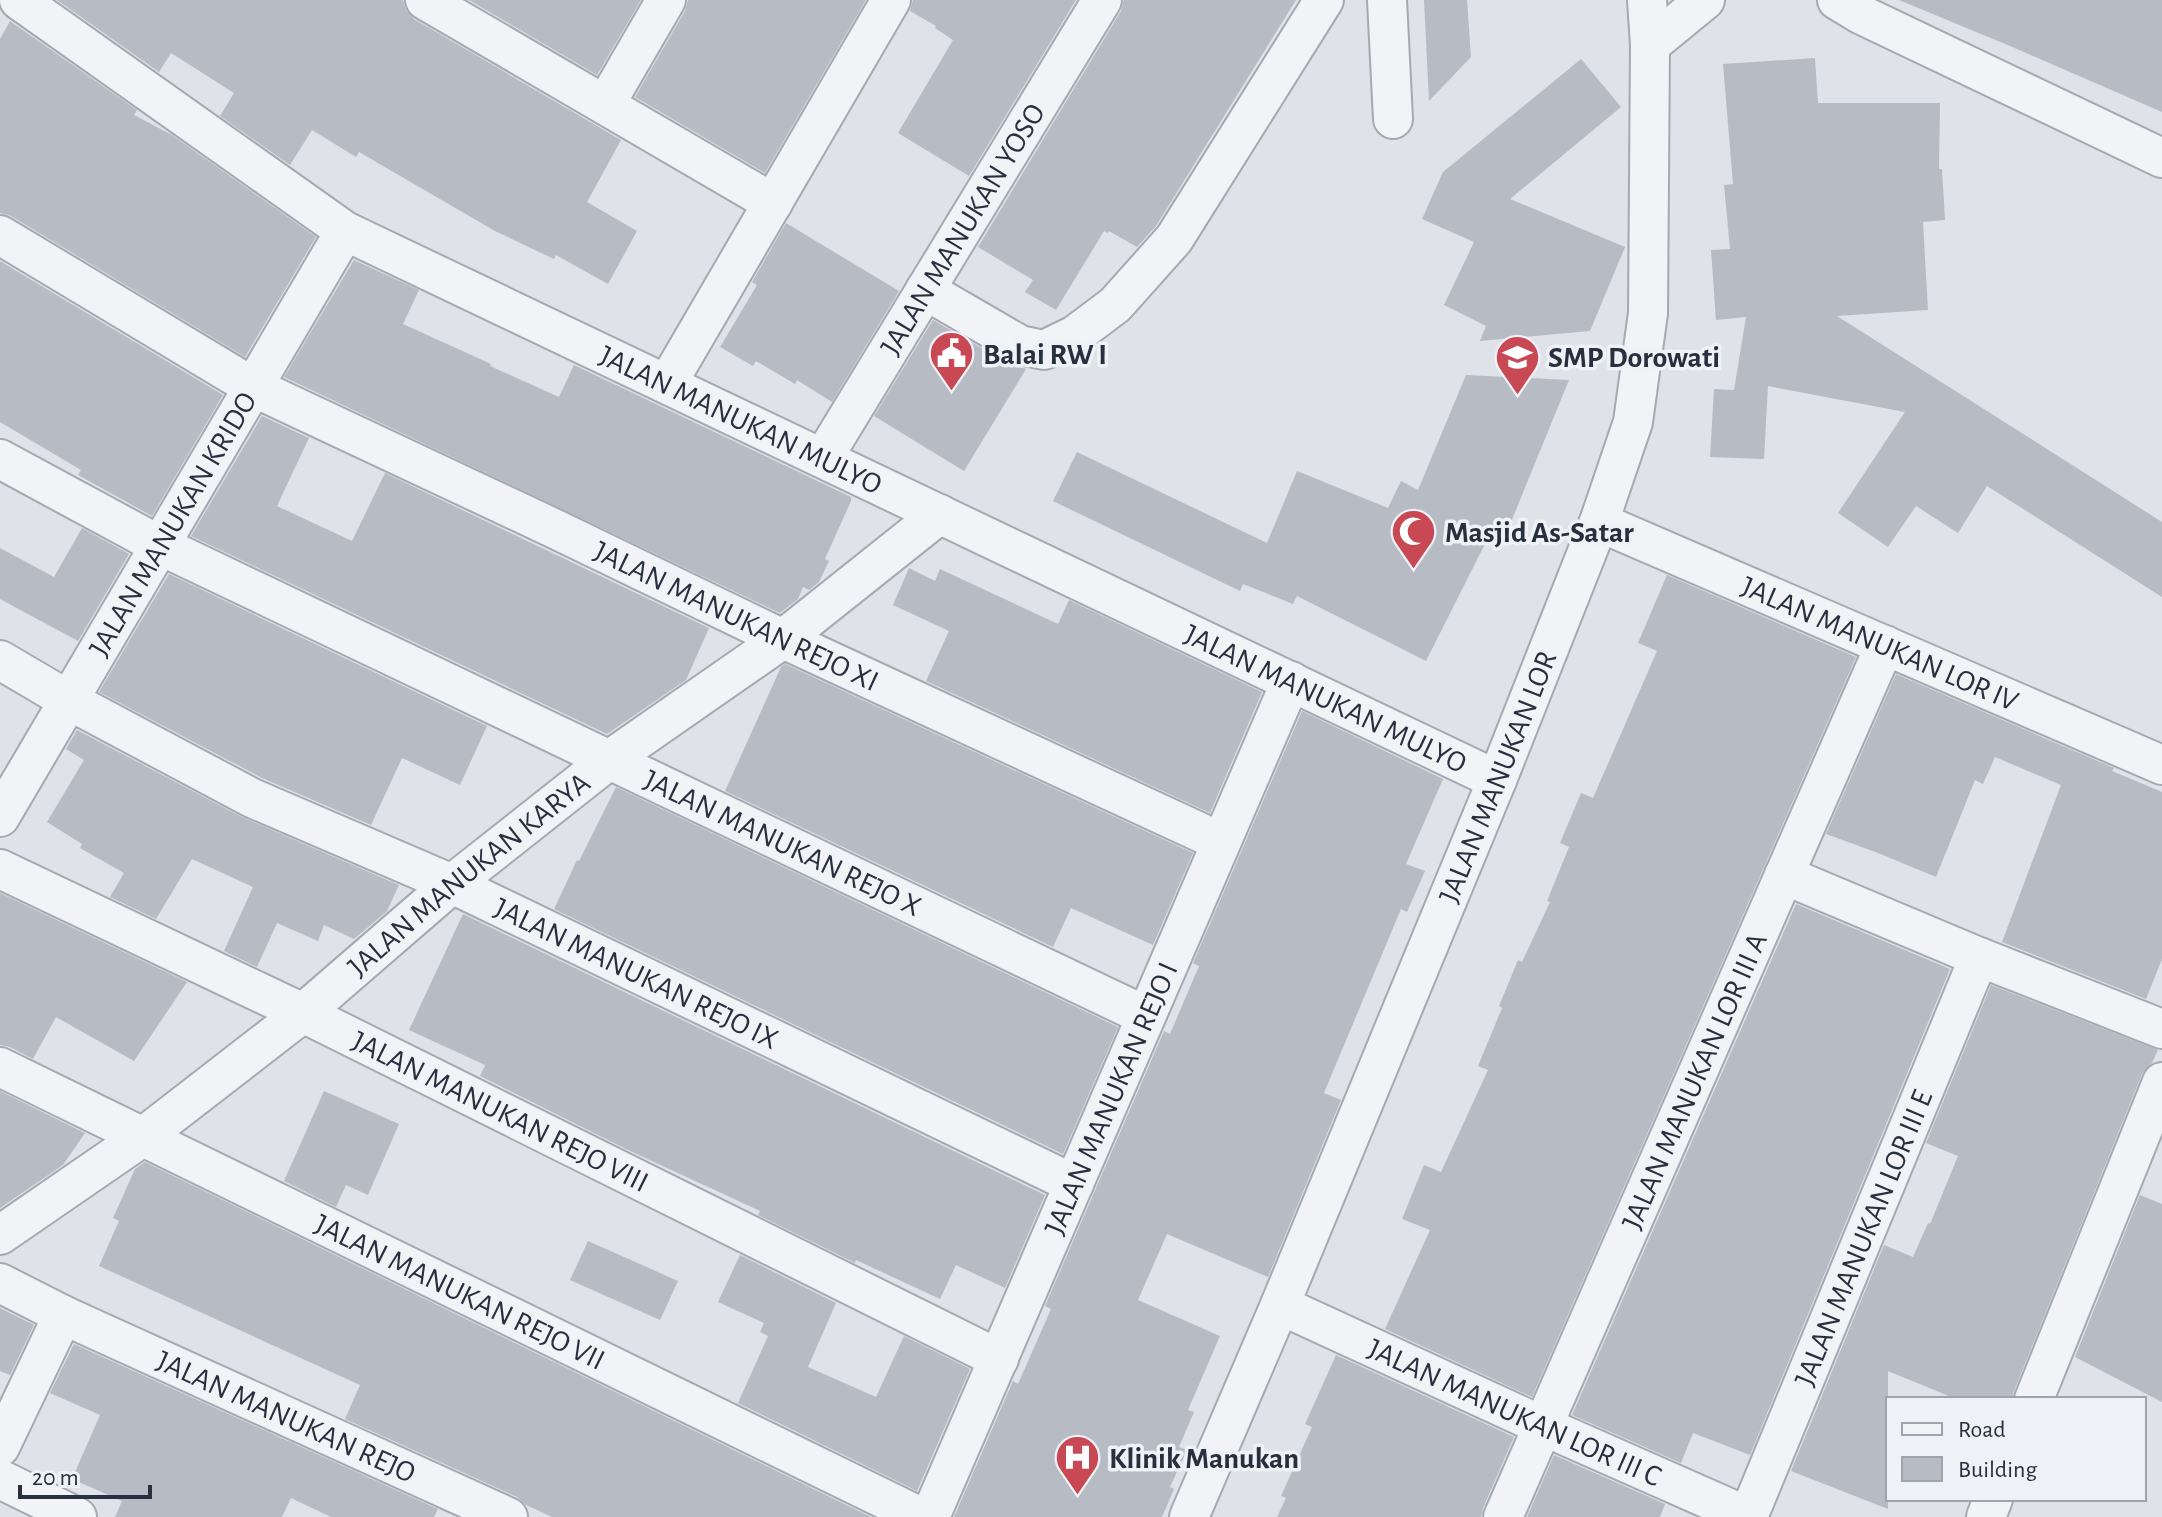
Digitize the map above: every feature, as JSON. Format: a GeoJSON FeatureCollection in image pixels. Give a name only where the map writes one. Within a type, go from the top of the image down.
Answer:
{"type":"FeatureCollection","features":[{"type":"Feature","properties":{"kind":"street","name":"JALAN MANUKAN MULYO"},"geometry":{"type":"LineString","coordinates":[[19,0],[345,231],[1497,780]]}},
{"type":"Feature","properties":{"kind":"street"},"geometry":{"type":"LineString","coordinates":[[605,105],[666,0]]}},
{"type":"Feature","properties":{"kind":"street"},"geometry":{"type":"LineString","coordinates":[[667,384],[891,0]]}},
{"type":"Feature","properties":{"kind":"street","name":"JALAN MANUKAN YOSO"},"geometry":{"type":"LineString","coordinates":[[823,458],[1102,0]]}},
{"type":"Feature","properties":{"kind":"street"},"geometry":{"type":"LineString","coordinates":[[925,290],[1020,345],[1044,350],[1075,335],[1115,305],[1174,239],[1324,0]]}},
{"type":"Feature","properties":{"kind":"street"},"geometry":{"type":"LineString","coordinates":[[1387,0],[1393,119]]}},
{"type":"Feature","properties":{"kind":"street","name":"JALAN MANUKAN LOR"},"geometry":{"type":"LineString","coordinates":[[1189,1517],[1497,780],[1599,522],[1633,422],[1648,313],[1650,45],[1647,0]]}},
{"type":"Feature","properties":{"kind":"street"},"geometry":{"type":"LineString","coordinates":[[1650,45],[1705,0]]}},
{"type":"Feature","properties":{"kind":"street"},"geometry":{"type":"LineString","coordinates":[[1837,0],[1860,14],[2162,158]]}},
{"type":"Feature","properties":{"kind":"street"},"geometry":{"type":"LineString","coordinates":[[440,4],[773,203]]}},
{"type":"Feature","properties":{"kind":"street","name":"JALAN MANUKAN KRIDO"},"geometry":{"type":"LineString","coordinates":[[0,817],[345,231]]}},
{"type":"Feature","properties":{"kind":"street","name":"JALAN MANUKAN REJO XI"},"geometry":{"type":"LineString","coordinates":[[0,235],[253,387],[783,639],[1221,842]]}},
{"type":"Feature","properties":{"kind":"street","name":"JALAN MANUKAN REJO X"},"geometry":{"type":"LineString","coordinates":[[7,473],[1146,1016]]}},
{"type":"Feature","properties":{"kind":"street","name":"JALAN MANUKAN KARYA"},"geometry":{"type":"LineString","coordinates":[[0,1235],[144,1136],[303,1013],[452,884],[609,760],[783,639],[940,514]]}},
{"type":"Feature","properties":{"kind":"street","name":"JALAN MANUKAN LOR IV"},"geometry":{"type":"LineString","coordinates":[[1599,522],[2162,765]]}},
{"type":"Feature","properties":{"kind":"street","name":"JALAN MANUKAN LOR III A"},"geometry":{"type":"LineString","coordinates":[[1503,1517],[1885,645]]}},
{"type":"Feature","properties":{"kind":"street","name":"JALAN MANUKAN REJO IX"},"geometry":{"type":"LineString","coordinates":[[0,660],[68,700],[252,798],[452,884],[1074,1184]]}},
{"type":"Feature","properties":{"kind":"street","name":"JALAN MANUKAN REJO I"},"geometry":{"type":"LineString","coordinates":[[930,1517],[1291,681]]}},
{"type":"Feature","properties":{"kind":"street","name":"JALAN MANUKAN REJO VIII"},"geometry":{"type":"LineString","coordinates":[[0,869],[303,1013],[999,1359]]}},
{"type":"Feature","properties":{"kind":"street"},"geometry":{"type":"LineString","coordinates":[[1784,875],[2162,1029]]}},
{"type":"Feature","properties":{"kind":"street","name":"JALAN MANUKAN LOR III E"},"geometry":{"type":"LineString","coordinates":[[1749,1517],[1979,957]]}},
{"type":"Feature","properties":{"kind":"street","name":"JALAN MANUKAN REJO VII"},"geometry":{"type":"LineString","coordinates":[[0,1067],[921,1517]]}},
{"type":"Feature","properties":{"kind":"street"},"geometry":{"type":"LineString","coordinates":[[2035,1397],[2162,1082]]}},
{"type":"Feature","properties":{"kind":"street","name":"JALAN MANUKAN REJO"},"geometry":{"type":"LineString","coordinates":[[0,1283],[63,1315],[508,1517]]}},
{"type":"Feature","properties":{"kind":"street","name":"JALAN MANUKAN LOR III C"},"geometry":{"type":"LineString","coordinates":[[1280,1305],[1749,1517]]}},
{"type":"Feature","properties":{"kind":"street"},"geometry":{"type":"LineString","coordinates":[[0,1447],[63,1315]]}},
{"type":"Feature","properties":{"kind":"street"},"geometry":{"type":"LineString","coordinates":[[0,1479],[77,1517]]}},
{"type":"Feature","properties":{"kind":"building"},"geometry":{"type":"Polygon","coordinates":[[[57,0],[403,0],[406,10],[414,19],[621,140],[587,202],[637,231],[608,284],[556,255],[554,259],[495,231],[359,152],[356,157],[312,130],[290,165],[220,116],[234,93],[171,53],[159,72],[57,0]]]}},
{"type":"Feature","properties":{"kind":"building"},"geometry":{"type":"Polygon","coordinates":[[[469,0],[641,0],[597,75],[469,0]]]}},
{"type":"Feature","properties":{"kind":"building"},"geometry":{"type":"Polygon","coordinates":[[[688,0],[866,0],[765,173],[635,97],[685,11],[688,0]]]}},
{"type":"Feature","properties":{"kind":"building"},"geometry":{"type":"Polygon","coordinates":[[[913,0],[1076,0],[969,176],[898,133],[953,40],[910,11],[913,0]]]}},
{"type":"Feature","properties":{"kind":"building"},"geometry":{"type":"Polygon","coordinates":[[[1124,0],[1296,0],[1156,226],[1137,247],[1104,231],[1056,310],[1025,292],[1033,280],[978,247],[1121,11],[1124,0]]]}},
{"type":"Feature","properties":{"kind":"building"},"geometry":{"type":"Polygon","coordinates":[[[1424,0],[1467,0],[1471,57],[1429,101],[1424,0]]]}},
{"type":"Feature","properties":{"kind":"building"},"geometry":{"type":"Polygon","coordinates":[[[1899,0],[2162,0],[2162,112],[2010,46],[1899,0]]]}},
{"type":"Feature","properties":{"kind":"building"},"geometry":{"type":"Polygon","coordinates":[[[10,21],[137,110],[134,115],[172,135],[316,237],[245,357],[11,216],[0,213],[0,39],[10,21]]]}},
{"type":"Feature","properties":{"kind":"building"},"geometry":{"type":"Polygon","coordinates":[[[1815,58],[1818,103],[1940,103],[1939,169],[1942,169],[1945,220],[1923,222],[1928,310],[1837,316],[2162,522],[2162,597],[1987,486],[1958,533],[1916,506],[1888,547],[1838,513],[1905,412],[1768,386],[1764,459],[1710,457],[1714,389],[1734,390],[1746,317],[1716,320],[1711,250],[1730,249],[1724,185],[1733,184],[1723,64],[1815,58]]]}},
{"type":"Feature","properties":{"kind":"building"},"geometry":{"type":"Polygon","coordinates":[[[1581,59],[1621,107],[1510,199],[1625,247],[1590,331],[1480,341],[1486,326],[1444,305],[1474,242],[1422,219],[1443,172],[1581,59]]]}},
{"type":"Feature","properties":{"kind":"building"},"geometry":{"type":"Polygon","coordinates":[[[786,223],[899,291],[832,402],[797,380],[795,384],[756,361],[753,366],[720,347],[757,285],[752,282],[786,223]]]}},
{"type":"Feature","properties":{"kind":"building"},"geometry":{"type":"Polygon","coordinates":[[[354,260],[419,290],[403,324],[490,366],[559,397],[574,365],[851,497],[825,559],[829,561],[819,582],[809,590],[803,587],[798,599],[780,613],[284,377],[354,260]]]}},
{"type":"Feature","properties":{"kind":"building"},"geometry":{"type":"Polygon","coordinates":[[[0,261],[223,395],[152,516],[78,475],[81,470],[0,422],[0,261]]]}},
{"type":"Feature","properties":{"kind":"building","name":"Balai RW I"},"geometry":{"type":"Polygon","coordinates":[[[933,320],[1009,364],[1026,369],[964,471],[874,416],[933,320]]]}},
{"type":"Feature","properties":{"kind":"building"},"geometry":{"type":"Polygon","coordinates":[[[1466,375],[1569,380],[1509,527],[1496,522],[1426,661],[1297,596],[1293,604],[1243,584],[1240,591],[1053,501],[1077,452],[1267,543],[1297,471],[1388,508],[1401,481],[1418,490],[1466,375]]]}},
{"type":"Feature","properties":{"kind":"building"},"geometry":{"type":"Polygon","coordinates":[[[262,416],[309,438],[277,506],[352,541],[385,473],[709,628],[686,680],[607,734],[191,536],[262,416]]]}},
{"type":"Feature","properties":{"kind":"building"},"geometry":{"type":"Polygon","coordinates":[[[82,528],[129,554],[78,641],[0,599],[0,548],[54,577],[82,528]]]}},
{"type":"Feature","properties":{"kind":"building"},"geometry":{"type":"Polygon","coordinates":[[[909,568],[935,581],[940,569],[1058,624],[1069,600],[1262,692],[1210,813],[926,681],[949,631],[893,605],[909,568]]]}},
{"type":"Feature","properties":{"kind":"building"},"geometry":{"type":"Polygon","coordinates":[[[169,574],[487,726],[460,785],[402,758],[371,825],[262,778],[99,692],[169,574]]]}},
{"type":"Feature","properties":{"kind":"building"},"geometry":{"type":"Polygon","coordinates":[[[1667,575],[1856,657],[1532,1397],[1385,1329],[1430,1230],[1402,1219],[1424,1165],[1441,1172],[1488,1070],[1478,1066],[1518,960],[1522,962],[1550,902],[1547,901],[1569,847],[1560,843],[1581,793],[1593,798],[1657,651],[1638,643],[1667,575]]]}},
{"type":"Feature","properties":{"kind":"building"},"geometry":{"type":"Polygon","coordinates":[[[785,664],[1193,853],[1153,945],[1071,908],[1053,947],[725,791],[785,664]]]}},
{"type":"Feature","properties":{"kind":"building"},"geometry":{"type":"Polygon","coordinates":[[[1896,674],[2114,768],[2112,771],[2162,792],[2162,959],[2146,999],[2002,942],[2061,785],[1995,757],[1983,784],[1975,780],[1936,877],[1826,834],[1896,674]]]}},
{"type":"Feature","properties":{"kind":"building"},"geometry":{"type":"Polygon","coordinates":[[[1302,711],[1443,779],[1406,864],[1425,871],[1407,912],[1401,909],[1324,1093],[1341,1100],[1268,1277],[1167,1234],[1138,1300],[1220,1336],[1188,1410],[1194,1412],[1179,1447],[1187,1450],[1170,1487],[1174,1489],[1162,1517],[954,1517],[1013,1381],[1018,1384],[1051,1309],[1045,1306],[1164,1031],[1170,1034],[1199,966],[1193,963],[1302,711]]]}},
{"type":"Feature","properties":{"kind":"building"},"geometry":{"type":"Polygon","coordinates":[[[77,730],[242,817],[399,885],[387,911],[354,939],[324,925],[318,941],[277,923],[257,967],[224,951],[253,887],[192,859],[156,919],[110,897],[124,873],[80,848],[82,844],[47,822],[84,760],[66,749],[77,730]]]}},
{"type":"Feature","properties":{"kind":"building"},"geometry":{"type":"Polygon","coordinates":[[[616,787],[1118,1027],[1063,1154],[554,909],[616,787]]]}},
{"type":"Feature","properties":{"kind":"building"},"geometry":{"type":"Polygon","coordinates":[[[0,893],[187,982],[134,1061],[56,1017],[33,1059],[0,1045],[0,893]]]}},
{"type":"Feature","properties":{"kind":"building"},"geometry":{"type":"Polygon","coordinates":[[[1796,904],[1950,969],[1750,1455],[1693,1433],[1681,1463],[1572,1415],[1796,904]]]}},
{"type":"Feature","properties":{"kind":"building"},"geometry":{"type":"Polygon","coordinates":[[[463,914],[1045,1195],[1005,1288],[956,1265],[940,1299],[856,1260],[855,1263],[758,1215],[760,1211],[480,1076],[485,1065],[409,1030],[463,914]]]}},
{"type":"Feature","properties":{"kind":"building"},"geometry":{"type":"Polygon","coordinates":[[[1991,985],[2158,1050],[2142,1074],[2012,1397],[1951,1397],[1888,1371],[1888,1509],[1791,1471],[1884,1245],[1913,1257],[1958,1156],[1926,1143],[1991,985]]]}},
{"type":"Feature","properties":{"kind":"building"},"geometry":{"type":"Polygon","coordinates":[[[0,1091],[85,1133],[63,1165],[0,1208],[0,1091]]]}},
{"type":"Feature","properties":{"kind":"building"},"geometry":{"type":"Polygon","coordinates":[[[324,1091],[399,1124],[368,1195],[346,1185],[336,1207],[284,1181],[324,1091]]]}},
{"type":"Feature","properties":{"kind":"building"},"geometry":{"type":"Polygon","coordinates":[[[145,1162],[871,1517],[552,1517],[526,1505],[517,1497],[345,1419],[360,1385],[99,1266],[119,1221],[113,1218],[135,1169],[145,1162]]]}},
{"type":"Feature","properties":{"kind":"building"},"geometry":{"type":"Polygon","coordinates":[[[2140,1195],[2162,1204],[2162,1402],[2075,1357],[2140,1195]]]}},
{"type":"Feature","properties":{"kind":"building"},"geometry":{"type":"Polygon","coordinates":[[[588,1241],[678,1281],[660,1320],[570,1280],[588,1241]]]}},
{"type":"Feature","properties":{"kind":"building"},"geometry":{"type":"Polygon","coordinates":[[[740,1255],[836,1303],[808,1367],[876,1397],[904,1336],[970,1369],[917,1491],[738,1403],[768,1336],[760,1332],[764,1323],[718,1302],[740,1255]]]}},
{"type":"Feature","properties":{"kind":"building"},"geometry":{"type":"Polygon","coordinates":[[[0,1308],[34,1325],[10,1375],[0,1371],[0,1308]]]}},
{"type":"Feature","properties":{"kind":"building"},"geometry":{"type":"Polygon","coordinates":[[[74,1344],[438,1509],[434,1517],[331,1517],[291,1498],[282,1517],[115,1517],[122,1501],[72,1479],[100,1415],[50,1393],[74,1344]]]}},
{"type":"Feature","properties":{"kind":"building"},"geometry":{"type":"Polygon","coordinates":[[[1336,1355],[1514,1437],[1481,1517],[1277,1517],[1286,1498],[1281,1496],[1312,1427],[1305,1424],[1336,1355]]]}},
{"type":"Feature","properties":{"kind":"building"},"geometry":{"type":"Polygon","coordinates":[[[1554,1455],[1665,1504],[1660,1517],[1527,1517],[1554,1455]]]}},
{"type":"Feature","properties":{"kind":"place","name":"Balai RW I"},"geometry":{"type":"Point","coordinates":[952,393]}},
{"type":"Feature","properties":{"kind":"place","name":"SMP Dorowati"},"geometry":{"type":"Point","coordinates":[1517,396]}},
{"type":"Feature","properties":{"kind":"place","name":"Masjid As-Satar"},"geometry":{"type":"Point","coordinates":[1414,571]}},
{"type":"Feature","properties":{"kind":"place","name":"Klinik Manukan"},"geometry":{"type":"Point","coordinates":[1078,1497]}}]}
